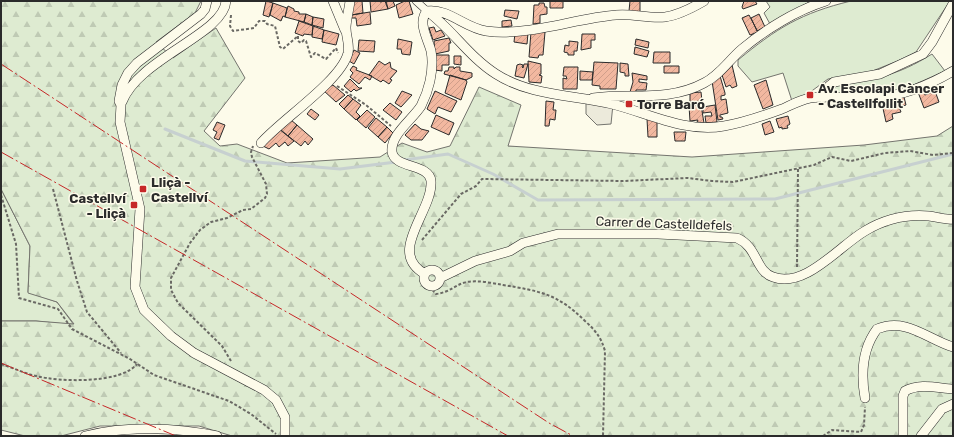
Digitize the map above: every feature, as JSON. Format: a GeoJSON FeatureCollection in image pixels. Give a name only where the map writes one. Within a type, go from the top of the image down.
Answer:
{"type":"FeatureCollection","features":[{"type":"Feature","properties":{"kind":"street"},"geometry":{"type":"LineString","coordinates":[[207,1],[205,9],[201,14],[150,52],[128,73],[120,92],[119,101],[121,105],[121,129],[140,208],[134,278],[135,287],[140,303],[149,316],[181,344],[238,377],[264,390],[276,400],[285,417],[285,436]]}},
{"type":"Feature","properties":{"kind":"street"},"geometry":{"type":"LineString","coordinates":[[261,143],[272,130],[330,81],[343,64],[349,49],[346,33],[334,1]]}},
{"type":"Feature","properties":{"kind":"street"},"geometry":{"type":"LineString","coordinates":[[346,33],[350,1]]}},
{"type":"Feature","properties":{"kind":"street"},"geometry":{"type":"LineString","coordinates":[[416,1],[483,65],[497,75],[532,89],[613,104],[672,122],[705,127],[724,126],[746,121],[782,109],[803,99],[879,97],[904,93],[953,72]]}},
{"type":"Feature","properties":{"kind":"street"},"geometry":{"type":"LineString","coordinates":[[427,11],[436,9],[471,27],[486,31],[498,31],[552,27],[576,20],[618,14],[664,17],[684,12],[704,1]]}},
{"type":"Feature","properties":{"kind":"street"},"geometry":{"type":"LineString","coordinates":[[586,99],[621,95],[664,96],[703,84],[714,77],[753,40],[805,8],[826,1]]}},
{"type":"Feature","properties":{"kind":"street"},"geometry":{"type":"LineString","coordinates":[[121,105],[126,93],[141,75],[158,61],[217,20],[226,3]]}},
{"type":"Feature","properties":{"kind":"street"},"geometry":{"type":"LineString","coordinates":[[823,98],[829,86],[834,82],[880,74],[923,54],[932,42],[953,4]]}},
{"type":"Feature","properties":{"kind":"street"},"geometry":{"type":"LineString","coordinates":[[425,274],[419,271],[409,256],[409,246],[427,205],[431,180],[428,175],[397,160],[393,154],[392,147],[399,133],[420,108],[425,98],[431,75],[431,51],[423,22],[427,11]]}},
{"type":"Feature","properties":{"kind":"street"},"geometry":{"type":"LineString","coordinates":[[798,278],[814,269],[846,242],[881,222],[899,217],[914,216],[953,219]]}},
{"type":"Feature","properties":{"kind":"street","name":"Carrer de Castelldefels"},"geometry":{"type":"LineString","coordinates":[[440,278],[475,261],[510,251],[523,243],[558,234],[658,234],[737,238],[747,243],[766,274],[774,278],[798,278]]}},
{"type":"Feature","properties":{"kind":"street"},"geometry":{"type":"LineString","coordinates":[[434,270],[438,273],[440,278],[437,285],[429,286],[424,281],[425,274],[434,270]]}},
{"type":"Feature","properties":{"kind":"street"},"geometry":{"type":"LineString","coordinates":[[865,398],[863,367],[866,348],[877,329],[890,325],[906,326],[953,347]]}},
{"type":"Feature","properties":{"kind":"street"},"geometry":{"type":"LineString","coordinates":[[903,436],[903,403],[905,391],[914,387],[929,386],[953,389]]}},
{"type":"Feature","properties":{"kind":"street"},"geometry":{"type":"LineString","coordinates":[[920,436],[942,409],[953,404]]}},
{"type":"Feature","properties":{"kind":"street"},"geometry":{"type":"LineString","coordinates":[[85,436],[112,431],[154,430],[199,432],[217,436]]}},
{"type":"Feature","properties":{"kind":"path"},"geometry":{"type":"LineString","coordinates":[[226,3],[231,10],[231,29],[233,31],[254,28],[259,21],[265,21],[267,24],[274,26],[280,47],[283,49],[288,47],[297,36],[299,36],[298,41],[301,43],[304,40],[306,41],[311,57],[315,53],[326,59],[336,48],[339,56],[344,49],[349,49]]}},
{"type":"Feature","properties":{"kind":"path"},"geometry":{"type":"LineString","coordinates":[[330,81],[366,105],[399,133]]}},
{"type":"Feature","properties":{"kind":"path"},"geometry":{"type":"LineString","coordinates":[[238,377],[227,353],[222,346],[178,303],[173,296],[170,286],[174,271],[200,230],[211,222],[227,218],[243,210],[251,209],[265,198],[267,194],[266,184],[251,152],[253,145],[261,143]]}},
{"type":"Feature","properties":{"kind":"path"},"geometry":{"type":"LineString","coordinates":[[419,245],[435,223],[460,194],[476,186],[482,179],[623,180],[688,178],[712,182],[733,182],[814,165],[832,157],[851,161],[885,153],[910,151],[933,155],[953,153]]}},
{"type":"Feature","properties":{"kind":"path"},"geometry":{"type":"LineString","coordinates":[[798,168],[796,257],[798,278]]}},
{"type":"Feature","properties":{"kind":"path"},"geometry":{"type":"LineString","coordinates":[[54,189],[77,281],[88,312],[122,355]]}},
{"type":"Feature","properties":{"kind":"path"},"geometry":{"type":"LineString","coordinates":[[1,195],[16,244],[18,298],[58,309],[72,329],[122,355],[154,375],[229,401],[251,414],[278,436]]}},
{"type":"Feature","properties":{"kind":"path"},"geometry":{"type":"LineString","coordinates":[[429,286],[436,294],[447,293],[466,282],[485,282],[531,290],[560,300],[570,306],[601,338],[605,350],[603,436]]}},
{"type":"Feature","properties":{"kind":"path"},"geometry":{"type":"LineString","coordinates":[[1,364],[36,376],[70,381],[112,376],[128,372],[137,364]]}},
{"type":"Feature","properties":{"kind":"path"},"geometry":{"type":"LineString","coordinates":[[823,436],[832,430],[861,432],[865,420],[865,398]]}},
{"type":"Feature","properties":{"kind":"green space"},"geometry":{"type":"Polygon","coordinates":[[[1,1],[201,1],[195,13],[156,42],[173,58],[216,28],[245,78],[204,131],[220,146],[237,144],[287,163],[380,157],[402,143],[427,152],[450,146],[479,87],[521,105],[508,146],[692,157],[864,145],[937,136],[953,126],[953,436],[232,436],[199,426],[100,426],[61,436],[25,436],[1,430],[1,321],[36,321],[74,324],[57,302],[28,293],[30,246],[1,189],[1,1]]]}},
{"type":"Feature","properties":{"kind":"green space"},"geometry":{"type":"Polygon","coordinates":[[[766,1],[811,1],[770,24],[764,13],[770,7],[766,1]]]}},
{"type":"Feature","properties":{"kind":"green space"},"geometry":{"type":"Polygon","coordinates":[[[851,1],[950,1],[916,52],[870,72],[828,79],[809,93],[792,101],[783,73],[752,82],[738,66],[738,60],[765,39],[790,23],[818,11],[851,1]]]}},
{"type":"Feature","properties":{"kind":"green space"},"geometry":{"type":"Polygon","coordinates":[[[932,54],[945,71],[902,90],[831,93],[831,89],[836,86],[886,76],[908,67],[932,54]]]}},
{"type":"Feature","properties":{"kind":"green space"},"geometry":{"type":"Polygon","coordinates":[[[1,189],[30,246],[28,292],[57,302],[74,325],[36,321],[1,321],[1,189]]]}},
{"type":"Feature","properties":{"kind":"shaded area"},"geometry":{"type":"Polygon","coordinates":[[[586,99],[613,104],[611,124],[597,125],[586,114],[586,99]]]}},
{"type":"Feature","properties":{"kind":"building"},"geometry":{"type":"Polygon","coordinates":[[[266,1],[273,3],[269,17],[263,15],[266,1]]]}},
{"type":"Feature","properties":{"kind":"building"},"geometry":{"type":"Polygon","coordinates":[[[362,1],[363,13],[352,15],[352,2],[362,1]]]}},
{"type":"Feature","properties":{"kind":"building"},"geometry":{"type":"Polygon","coordinates":[[[370,1],[385,1],[388,9],[371,12],[370,1]]]}},
{"type":"Feature","properties":{"kind":"building"},"geometry":{"type":"Polygon","coordinates":[[[386,1],[393,1],[395,6],[388,9],[386,1]]]}},
{"type":"Feature","properties":{"kind":"building"},"geometry":{"type":"Polygon","coordinates":[[[409,1],[413,14],[399,18],[396,5],[409,1]]]}},
{"type":"Feature","properties":{"kind":"building"},"geometry":{"type":"Polygon","coordinates":[[[550,1],[563,1],[563,8],[550,8],[550,1]]]}},
{"type":"Feature","properties":{"kind":"building"},"geometry":{"type":"Polygon","coordinates":[[[630,1],[640,1],[640,12],[629,11],[630,1]]]}},
{"type":"Feature","properties":{"kind":"building"},"geometry":{"type":"Polygon","coordinates":[[[744,1],[755,1],[757,4],[743,9],[742,7],[744,1]]]}},
{"type":"Feature","properties":{"kind":"building"},"geometry":{"type":"Polygon","coordinates":[[[273,3],[287,8],[285,17],[283,16],[281,21],[270,15],[273,3]]]}},
{"type":"Feature","properties":{"kind":"building"},"geometry":{"type":"Polygon","coordinates":[[[539,3],[544,3],[545,7],[547,7],[547,14],[540,15],[540,23],[533,24],[534,5],[539,5],[539,3]]]}},
{"type":"Feature","properties":{"kind":"building"},"geometry":{"type":"Polygon","coordinates":[[[288,6],[294,9],[294,11],[299,12],[299,14],[306,14],[304,22],[285,17],[288,6]]]}},
{"type":"Feature","properties":{"kind":"building"},"geometry":{"type":"Polygon","coordinates":[[[505,10],[519,11],[517,19],[504,16],[505,10]]]}},
{"type":"Feature","properties":{"kind":"building"},"geometry":{"type":"Polygon","coordinates":[[[370,12],[371,24],[357,26],[356,18],[351,18],[351,15],[370,12]]]}},
{"type":"Feature","properties":{"kind":"building"},"geometry":{"type":"Polygon","coordinates":[[[306,14],[313,17],[312,25],[304,22],[306,14]]]}},
{"type":"Feature","properties":{"kind":"building"},"geometry":{"type":"Polygon","coordinates":[[[759,14],[765,27],[757,31],[751,18],[759,14]]]}},
{"type":"Feature","properties":{"kind":"building"},"geometry":{"type":"Polygon","coordinates":[[[749,15],[758,32],[750,35],[742,18],[749,15]]]}},
{"type":"Feature","properties":{"kind":"building"},"geometry":{"type":"Polygon","coordinates":[[[313,17],[324,19],[323,28],[312,25],[313,17]]]}},
{"type":"Feature","properties":{"kind":"building"},"geometry":{"type":"Polygon","coordinates":[[[511,20],[512,26],[502,27],[502,21],[511,20]]]}},
{"type":"Feature","properties":{"kind":"building"},"geometry":{"type":"Polygon","coordinates":[[[299,21],[313,26],[312,35],[304,34],[303,36],[295,33],[299,21]]]}},
{"type":"Feature","properties":{"kind":"building"},"geometry":{"type":"Polygon","coordinates":[[[313,26],[324,30],[322,39],[312,37],[313,26]]]}},
{"type":"Feature","properties":{"kind":"building"},"geometry":{"type":"Polygon","coordinates":[[[434,27],[436,32],[441,30],[445,36],[433,40],[429,28],[434,27]]]}},
{"type":"Feature","properties":{"kind":"building"},"geometry":{"type":"Polygon","coordinates":[[[324,30],[339,34],[336,45],[322,42],[324,30]]]}},
{"type":"Feature","properties":{"kind":"building"},"geometry":{"type":"Polygon","coordinates":[[[531,32],[545,32],[543,55],[539,55],[538,58],[529,57],[531,32]]]}},
{"type":"Feature","properties":{"kind":"building"},"geometry":{"type":"Polygon","coordinates":[[[515,33],[528,33],[527,44],[514,42],[515,33]]]}},
{"type":"Feature","properties":{"kind":"building"},"geometry":{"type":"Polygon","coordinates":[[[582,34],[595,34],[595,40],[591,40],[591,48],[581,50],[582,34]]]}},
{"type":"Feature","properties":{"kind":"building"},"geometry":{"type":"Polygon","coordinates":[[[449,38],[451,43],[449,43],[449,51],[435,54],[434,41],[449,38]]]}},
{"type":"Feature","properties":{"kind":"building"},"geometry":{"type":"Polygon","coordinates":[[[398,39],[412,42],[410,55],[402,54],[401,49],[397,49],[398,39]]]}},
{"type":"Feature","properties":{"kind":"building"},"geometry":{"type":"Polygon","coordinates":[[[636,39],[649,42],[648,48],[635,45],[636,39]]]}},
{"type":"Feature","properties":{"kind":"building"},"geometry":{"type":"Polygon","coordinates":[[[359,40],[375,41],[374,52],[358,51],[359,40]]]}},
{"type":"Feature","properties":{"kind":"building"},"geometry":{"type":"Polygon","coordinates":[[[569,41],[578,42],[577,51],[574,51],[574,55],[568,55],[568,53],[564,52],[565,45],[569,46],[569,41]]]}},
{"type":"Feature","properties":{"kind":"building"},"geometry":{"type":"Polygon","coordinates":[[[635,47],[649,51],[647,57],[634,54],[635,47]]]}},
{"type":"Feature","properties":{"kind":"building"},"geometry":{"type":"Polygon","coordinates":[[[354,50],[360,53],[354,64],[349,61],[354,50]]]}},
{"type":"Feature","properties":{"kind":"building"},"geometry":{"type":"Polygon","coordinates":[[[654,52],[670,52],[670,63],[653,63],[654,52]]]}},
{"type":"Feature","properties":{"kind":"building"},"geometry":{"type":"Polygon","coordinates":[[[435,55],[449,55],[449,65],[442,65],[442,71],[435,70],[435,55]]]}},
{"type":"Feature","properties":{"kind":"building"},"geometry":{"type":"Polygon","coordinates":[[[454,56],[461,56],[461,65],[454,64],[454,56]]]}},
{"type":"Feature","properties":{"kind":"building"},"geometry":{"type":"Polygon","coordinates":[[[379,61],[385,65],[390,62],[391,68],[397,71],[390,79],[392,80],[389,84],[383,80],[381,82],[369,75],[379,61]]]}},
{"type":"Feature","properties":{"kind":"building"},"geometry":{"type":"Polygon","coordinates":[[[528,61],[541,64],[541,74],[539,75],[542,76],[541,83],[529,82],[528,61]]]}},
{"type":"Feature","properties":{"kind":"building"},"geometry":{"type":"Polygon","coordinates":[[[594,62],[618,63],[616,89],[600,89],[600,86],[592,85],[594,62]]]}},
{"type":"Feature","properties":{"kind":"building"},"geometry":{"type":"Polygon","coordinates":[[[620,63],[628,64],[629,76],[625,76],[625,73],[620,72],[620,63]]]}},
{"type":"Feature","properties":{"kind":"building"},"geometry":{"type":"Polygon","coordinates":[[[524,64],[528,64],[524,78],[515,76],[517,65],[523,65],[523,68],[524,64]]]}},
{"type":"Feature","properties":{"kind":"building"},"geometry":{"type":"Polygon","coordinates":[[[732,65],[737,86],[732,88],[730,85],[726,87],[722,75],[732,65]]]}},
{"type":"Feature","properties":{"kind":"building"},"geometry":{"type":"Polygon","coordinates":[[[353,66],[357,68],[356,70],[372,76],[370,80],[365,77],[359,84],[350,77],[353,73],[350,70],[353,66]]]}},
{"type":"Feature","properties":{"kind":"building"},"geometry":{"type":"Polygon","coordinates":[[[664,66],[679,66],[679,73],[664,73],[664,66]]]}},
{"type":"Feature","properties":{"kind":"building"},"geometry":{"type":"Polygon","coordinates":[[[449,67],[454,67],[454,69],[456,67],[460,67],[460,71],[472,73],[472,77],[466,80],[444,74],[445,71],[448,71],[449,67]]]}},
{"type":"Feature","properties":{"kind":"building"},"geometry":{"type":"Polygon","coordinates":[[[564,67],[578,67],[577,89],[563,89],[563,78],[567,79],[566,76],[563,76],[564,67]]]}},
{"type":"Feature","properties":{"kind":"building"},"geometry":{"type":"Polygon","coordinates":[[[580,71],[593,72],[592,80],[580,80],[580,71]]]}},
{"type":"Feature","properties":{"kind":"building"},"geometry":{"type":"Polygon","coordinates":[[[632,73],[647,76],[647,80],[639,79],[639,82],[647,83],[646,90],[636,90],[636,92],[630,92],[633,82],[632,73]]]}},
{"type":"Feature","properties":{"kind":"building"},"geometry":{"type":"Polygon","coordinates":[[[450,75],[466,80],[467,82],[461,100],[445,93],[450,75]]]}},
{"type":"Feature","properties":{"kind":"building"},"geometry":{"type":"Polygon","coordinates":[[[720,76],[725,93],[725,95],[721,96],[721,100],[726,99],[728,113],[720,115],[723,119],[718,120],[712,81],[720,76]]]}},
{"type":"Feature","properties":{"kind":"building"},"geometry":{"type":"Polygon","coordinates":[[[350,79],[359,88],[362,88],[356,91],[354,89],[351,92],[344,86],[350,79]]]}},
{"type":"Feature","properties":{"kind":"building"},"geometry":{"type":"Polygon","coordinates":[[[766,80],[773,105],[763,109],[754,85],[766,80]]]}},
{"type":"Feature","properties":{"kind":"building"},"geometry":{"type":"Polygon","coordinates":[[[333,85],[345,95],[336,102],[323,90],[333,85]]]}},
{"type":"Feature","properties":{"kind":"building"},"geometry":{"type":"Polygon","coordinates":[[[923,89],[925,95],[935,91],[939,102],[924,108],[918,92],[923,89]]]}},
{"type":"Feature","properties":{"kind":"building"},"geometry":{"type":"Polygon","coordinates":[[[402,91],[412,95],[401,107],[395,103],[402,91]]]}},
{"type":"Feature","properties":{"kind":"building"},"geometry":{"type":"Polygon","coordinates":[[[435,91],[457,101],[451,112],[438,107],[435,114],[427,109],[435,91]]]}},
{"type":"Feature","properties":{"kind":"building"},"geometry":{"type":"Polygon","coordinates":[[[701,92],[702,101],[690,102],[690,93],[701,92]]]}},
{"type":"Feature","properties":{"kind":"building"},"geometry":{"type":"Polygon","coordinates":[[[348,95],[353,99],[344,109],[339,104],[348,95]]]}},
{"type":"Feature","properties":{"kind":"building"},"geometry":{"type":"Polygon","coordinates":[[[904,97],[906,105],[899,107],[901,112],[892,114],[893,119],[886,122],[882,104],[904,97]]]}},
{"type":"Feature","properties":{"kind":"building"},"geometry":{"type":"Polygon","coordinates":[[[353,99],[361,105],[356,112],[360,116],[356,120],[344,109],[353,99]]]}},
{"type":"Feature","properties":{"kind":"building"},"geometry":{"type":"Polygon","coordinates":[[[546,101],[554,102],[553,110],[556,110],[555,120],[550,119],[549,126],[545,126],[546,101]]]}},
{"type":"Feature","properties":{"kind":"building"},"geometry":{"type":"Polygon","coordinates":[[[390,103],[402,112],[396,120],[383,110],[390,103]]]}},
{"type":"Feature","properties":{"kind":"building"},"geometry":{"type":"Polygon","coordinates":[[[701,105],[704,123],[697,122],[698,120],[690,121],[689,106],[701,105]]]}},
{"type":"Feature","properties":{"kind":"building"},"geometry":{"type":"Polygon","coordinates":[[[715,105],[717,122],[706,123],[705,116],[712,116],[711,112],[703,113],[703,107],[715,105]]]}},
{"type":"Feature","properties":{"kind":"building"},"geometry":{"type":"Polygon","coordinates":[[[311,109],[319,115],[315,120],[307,114],[311,109]]]}},
{"type":"Feature","properties":{"kind":"building"},"geometry":{"type":"Polygon","coordinates":[[[367,110],[375,117],[366,128],[357,120],[367,110]]]}},
{"type":"Feature","properties":{"kind":"building"},"geometry":{"type":"Polygon","coordinates":[[[436,115],[454,123],[449,135],[431,127],[436,115]]]}},
{"type":"Feature","properties":{"kind":"building"},"geometry":{"type":"Polygon","coordinates":[[[788,116],[790,124],[787,126],[788,128],[779,128],[776,119],[788,116]]]}},
{"type":"Feature","properties":{"kind":"building"},"geometry":{"type":"Polygon","coordinates":[[[376,118],[387,127],[378,137],[368,128],[376,118]]]}},
{"type":"Feature","properties":{"kind":"building"},"geometry":{"type":"Polygon","coordinates":[[[647,119],[657,121],[657,137],[648,137],[647,119]]]}},
{"type":"Feature","properties":{"kind":"building"},"geometry":{"type":"Polygon","coordinates":[[[291,120],[297,125],[288,136],[280,129],[291,120]]]}},
{"type":"Feature","properties":{"kind":"building"},"geometry":{"type":"Polygon","coordinates":[[[770,121],[774,132],[765,135],[762,124],[770,121]]]}},
{"type":"Feature","properties":{"kind":"building"},"geometry":{"type":"Polygon","coordinates":[[[217,122],[225,125],[219,140],[214,138],[217,132],[213,130],[217,122]]]}},
{"type":"Feature","properties":{"kind":"building"},"geometry":{"type":"Polygon","coordinates":[[[415,124],[421,129],[429,131],[422,140],[411,140],[405,135],[415,124]]]}},
{"type":"Feature","properties":{"kind":"building"},"geometry":{"type":"Polygon","coordinates":[[[297,125],[313,139],[308,145],[305,141],[301,146],[288,136],[297,125]]]}},
{"type":"Feature","properties":{"kind":"building"},"geometry":{"type":"Polygon","coordinates":[[[387,127],[393,133],[385,143],[378,137],[387,127]]]}},
{"type":"Feature","properties":{"kind":"building"},"geometry":{"type":"Polygon","coordinates":[[[279,129],[294,141],[288,146],[285,142],[279,147],[276,143],[269,149],[263,146],[279,129]]]}},
{"type":"Feature","properties":{"kind":"building"},"geometry":{"type":"Polygon","coordinates":[[[674,132],[686,132],[685,141],[675,141],[674,132]]]}},
{"type":"Feature","properties":{"kind":"waterway"},"geometry":{"type":"LineString","coordinates":[[165,129],[245,161],[340,169],[396,162]]}},
{"type":"Feature","properties":{"kind":"waterway"},"geometry":{"type":"LineString","coordinates":[[404,160],[448,154],[493,174],[538,200],[775,199],[953,154]]}},
{"type":"Feature","properties":{"kind":"power"},"geometry":{"type":"LineString","coordinates":[[1,64],[549,423],[573,436]]}},
{"type":"Feature","properties":{"kind":"power"},"geometry":{"type":"LineString","coordinates":[[1,152],[508,436]]}},
{"type":"Feature","properties":{"kind":"power"},"geometry":{"type":"LineString","coordinates":[[1,363],[176,436]]}},
{"type":"Feature","properties":{"kind":"place","name":"Av. Escolapi Càncer - Castellfollit"},"geometry":{"type":"Point","coordinates":[810,95]}},
{"type":"Feature","properties":{"kind":"place","name":"Torre Baró"},"geometry":{"type":"Point","coordinates":[629,104]}},
{"type":"Feature","properties":{"kind":"place","name":"Lliçà - Castellví"},"geometry":{"type":"Point","coordinates":[143,189]}},
{"type":"Feature","properties":{"kind":"place","name":"Castellví - Lliçà"},"geometry":{"type":"Point","coordinates":[134,205]}}]}
